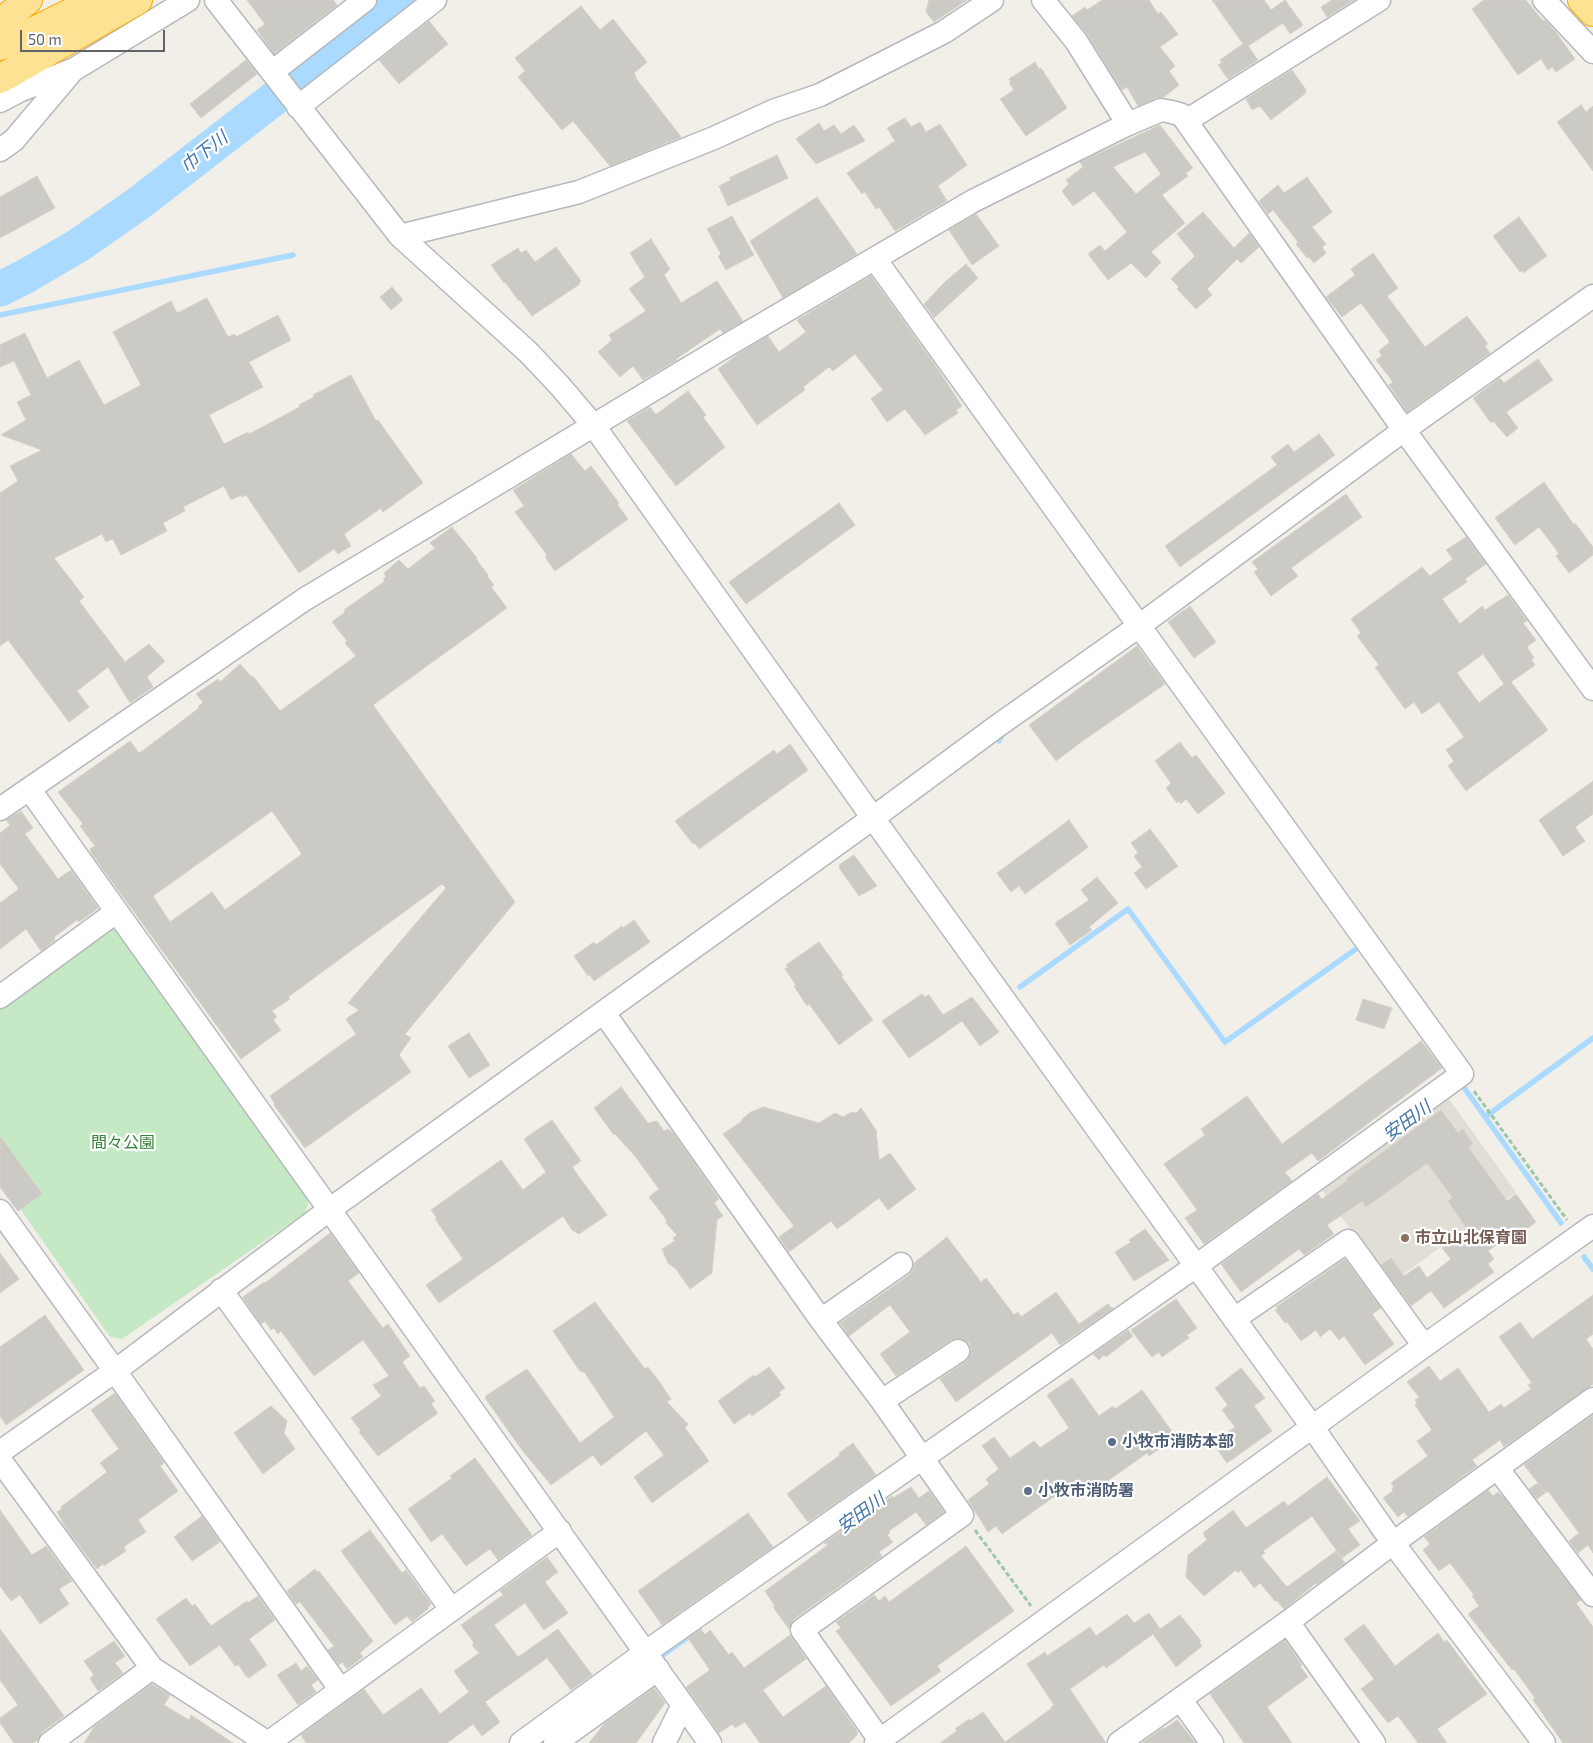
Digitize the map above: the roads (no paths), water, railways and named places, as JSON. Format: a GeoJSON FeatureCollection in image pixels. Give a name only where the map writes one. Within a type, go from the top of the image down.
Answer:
{"type":"FeatureCollection","features":[{"type":"Feature","properties":{"kind":"highway"},"geometry":{"type":"LineString","coordinates":[[0,23],[28,0]]}},
{"type":"Feature","properties":{"kind":"highway"},"geometry":{"type":"LineString","coordinates":[[0,46],[96,0]]}},
{"type":"Feature","properties":{"kind":"highway"},"geometry":{"type":"LineString","coordinates":[[1582,0],[1593,12]]}},
{"type":"Feature","properties":{"kind":"highway"},"geometry":{"type":"LineString","coordinates":[[0,79],[136,1]]}},
{"type":"Feature","properties":{"kind":"street"},"geometry":{"type":"LineString","coordinates":[[0,101],[21,90],[74,70],[188,0]]}},
{"type":"Feature","properties":{"kind":"street"},"geometry":{"type":"LineString","coordinates":[[216,0],[400,236],[528,352],[594,426],[873,818],[1313,1428],[1393,1543],[1544,1743]]}},
{"type":"Feature","properties":{"kind":"street"},"geometry":{"type":"LineString","coordinates":[[272,72],[366,0]]}},
{"type":"Feature","properties":{"kind":"street"},"geometry":{"type":"LineString","coordinates":[[298,107],[435,0]]}},
{"type":"Feature","properties":{"kind":"street"},"geometry":{"type":"LineString","coordinates":[[400,236],[579,192],[714,138],[773,111],[820,95],[944,32],[992,0]]}},
{"type":"Feature","properties":{"kind":"street"},"geometry":{"type":"LineString","coordinates":[[1043,0],[1076,41],[1128,124]]}},
{"type":"Feature","properties":{"kind":"street"},"geometry":{"type":"LineString","coordinates":[[1186,120],[1379,0]]}},
{"type":"Feature","properties":{"kind":"street"},"geometry":{"type":"LineString","coordinates":[[1544,0],[1593,52]]}},
{"type":"Feature","properties":{"kind":"street"},"geometry":{"type":"LineString","coordinates":[[0,150],[14,140],[74,70]]}},
{"type":"Feature","properties":{"kind":"street"},"geometry":{"type":"LineString","coordinates":[[0,809],[305,599],[973,201],[1160,110],[1182,115],[1186,120],[1404,430],[1593,689]]}},
{"type":"Feature","properties":{"kind":"street"},"geometry":{"type":"LineString","coordinates":[[531,1740],[558,1733],[580,1713],[652,1660],[926,1465],[1196,1266],[1462,1074],[875,259]]}},
{"type":"Feature","properties":{"kind":"street"},"geometry":{"type":"LineString","coordinates":[[0,1452],[115,1371],[329,1210],[604,1013],[996,727],[1139,626],[1404,430],[1593,296]]}},
{"type":"Feature","properties":{"kind":"street"},"geometry":{"type":"LineString","coordinates":[[30,790],[560,1530],[710,1743]]}},
{"type":"Feature","properties":{"kind":"street"},"geometry":{"type":"LineString","coordinates":[[0,997],[116,912]]}},
{"type":"Feature","properties":{"kind":"street"},"geometry":{"type":"LineString","coordinates":[[604,1013],[821,1320],[882,1401],[962,1515],[802,1630],[879,1742],[1424,1346],[1587,1236]]}},
{"type":"Feature","properties":{"kind":"street"},"geometry":{"type":"LineString","coordinates":[[0,1211],[340,1689]]}},
{"type":"Feature","properties":{"kind":"street"},"geometry":{"type":"LineString","coordinates":[[1234,1319],[1348,1241],[1424,1346]]}},
{"type":"Feature","properties":{"kind":"street"},"geometry":{"type":"LineString","coordinates":[[821,1320],[901,1264]]}},
{"type":"Feature","properties":{"kind":"street"},"geometry":{"type":"LineString","coordinates":[[222,1290],[451,1609]]}},
{"type":"Feature","properties":{"kind":"street"},"geometry":{"type":"LineString","coordinates":[[882,1401],[958,1351]]}},
{"type":"Feature","properties":{"kind":"street"},"geometry":{"type":"LineString","coordinates":[[1120,1743],[1593,1399]]}},
{"type":"Feature","properties":{"kind":"street"},"geometry":{"type":"LineString","coordinates":[[0,1460],[152,1668],[268,1743],[560,1530]]}},
{"type":"Feature","properties":{"kind":"street"},"geometry":{"type":"LineString","coordinates":[[1498,1469],[1593,1595]]}},
{"type":"Feature","properties":{"kind":"street"},"geometry":{"type":"LineString","coordinates":[[1288,1622],[1374,1743]]}},
{"type":"Feature","properties":{"kind":"street"},"geometry":{"type":"LineString","coordinates":[[50,1743],[152,1668]]}},
{"type":"Feature","properties":{"kind":"street"},"geometry":{"type":"LineString","coordinates":[[1180,1700],[1212,1743]]}},
{"type":"Feature","properties":{"kind":"street"},"geometry":{"type":"LineString","coordinates":[[664,1743],[683,1705]]}},
{"type":"Feature","properties":{"kind":"waterway","name":"巾下川"},"geometry":{"type":"LineString","coordinates":[[0,289],[79,245],[139,203],[398,0]]}},
{"type":"Feature","properties":{"kind":"waterway"},"geometry":{"type":"LineString","coordinates":[[0,315],[293,255]]}},
{"type":"Feature","properties":{"kind":"waterway"},"geometry":{"type":"LineString","coordinates":[[999,741],[1004,731]]}},
{"type":"Feature","properties":{"kind":"waterway"},"geometry":{"type":"LineString","coordinates":[[1020,987],[1128,909],[1225,1042],[1363,944]]}},
{"type":"Feature","properties":{"kind":"waterway"},"geometry":{"type":"LineString","coordinates":[[1485,1117],[1593,1038]]}},
{"type":"Feature","properties":{"kind":"waterway","name":"安田川"},"geometry":{"type":"LineString","coordinates":[[1460,1082],[1561,1223]]}},
{"type":"Feature","properties":{"kind":"waterway","name":"安田川"},"geometry":{"type":"LineString","coordinates":[[1584,1257],[1593,1269]]}},
{"type":"Feature","properties":{"kind":"waterway","name":"安田川"},"geometry":{"type":"LineString","coordinates":[[656,1660],[699,1629]]}},
{"type":"Feature","properties":{"kind":"place","name":"市立山北保育園"},"geometry":{"type":"Point","coordinates":[1405,1238]}},
{"type":"Feature","properties":{"kind":"place","name":"小牧市消防本部"},"geometry":{"type":"Point","coordinates":[1112,1442]}},
{"type":"Feature","properties":{"kind":"place","name":"小牧市消防署"},"geometry":{"type":"Point","coordinates":[1028,1491]}},
{"type":"Feature","properties":{"kind":"park label","name":"間々公園"},"geometry":{"type":"Point","coordinates":[123,1143]}}]}
